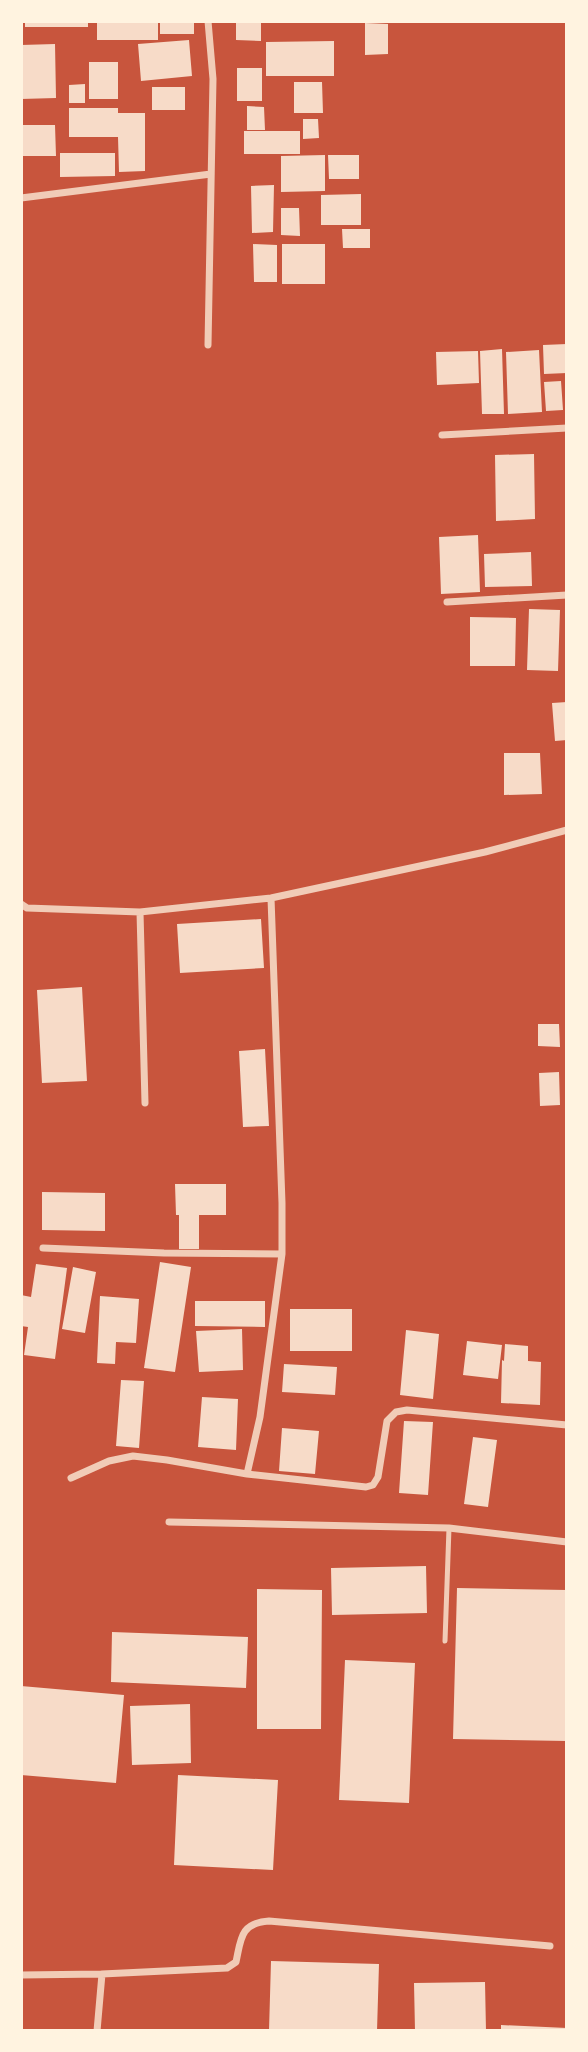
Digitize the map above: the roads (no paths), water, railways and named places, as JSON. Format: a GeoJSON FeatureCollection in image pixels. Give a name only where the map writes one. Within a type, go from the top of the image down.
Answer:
{"type":"FeatureCollection","features":[{"type":"Feature","properties":{"kind":"street"},"geometry":{"type":"LineString","coordinates":[[208,21],[213,79],[208,345]]}},
{"type":"Feature","properties":{"kind":"street"},"geometry":{"type":"LineString","coordinates":[[21,198],[211,174]]}},
{"type":"Feature","properties":{"kind":"street"},"geometry":{"type":"LineString","coordinates":[[442,435],[567,428]]}},
{"type":"Feature","properties":{"kind":"street"},"geometry":{"type":"LineString","coordinates":[[447,602],[567,595]]}},
{"type":"Feature","properties":{"kind":"street"},"geometry":{"type":"LineString","coordinates":[[21,904],[27,908],[140,912],[271,898],[485,852],[567,830]]}},
{"type":"Feature","properties":{"kind":"street"},"geometry":{"type":"LineString","coordinates":[[247,1474],[260,1417],[282,1254],[271,898]]}},
{"type":"Feature","properties":{"kind":"street"},"geometry":{"type":"LineString","coordinates":[[140,912],[145,1103]]}},
{"type":"Feature","properties":{"kind":"street"},"geometry":{"type":"LineString","coordinates":[[43,1248],[164,1254],[282,1254]]}},
{"type":"Feature","properties":{"kind":"street"},"geometry":{"type":"LineString","coordinates":[[71,1478],[109,1461],[133,1456],[247,1474],[366,1487],[373,1485],[377,1477],[387,1421],[396,1412],[407,1410],[567,1425]]}},
{"type":"Feature","properties":{"kind":"street"},"geometry":{"type":"LineString","coordinates":[[169,1522],[449,1528],[567,1542]]}},
{"type":"Feature","properties":{"kind":"street"},"geometry":{"type":"LineString","coordinates":[[21,1975],[227,1968],[236,1962],[244,1931],[257,1922],[269,1921],[550,1946]]}},
{"type":"Feature","properties":{"kind":"street"},"geometry":{"type":"LineString","coordinates":[[97,2031],[102,1974]]}},
{"type":"Feature","properties":{"kind":"lane"},"geometry":{"type":"LineString","coordinates":[[445,1641],[449,1528]]}}]}
